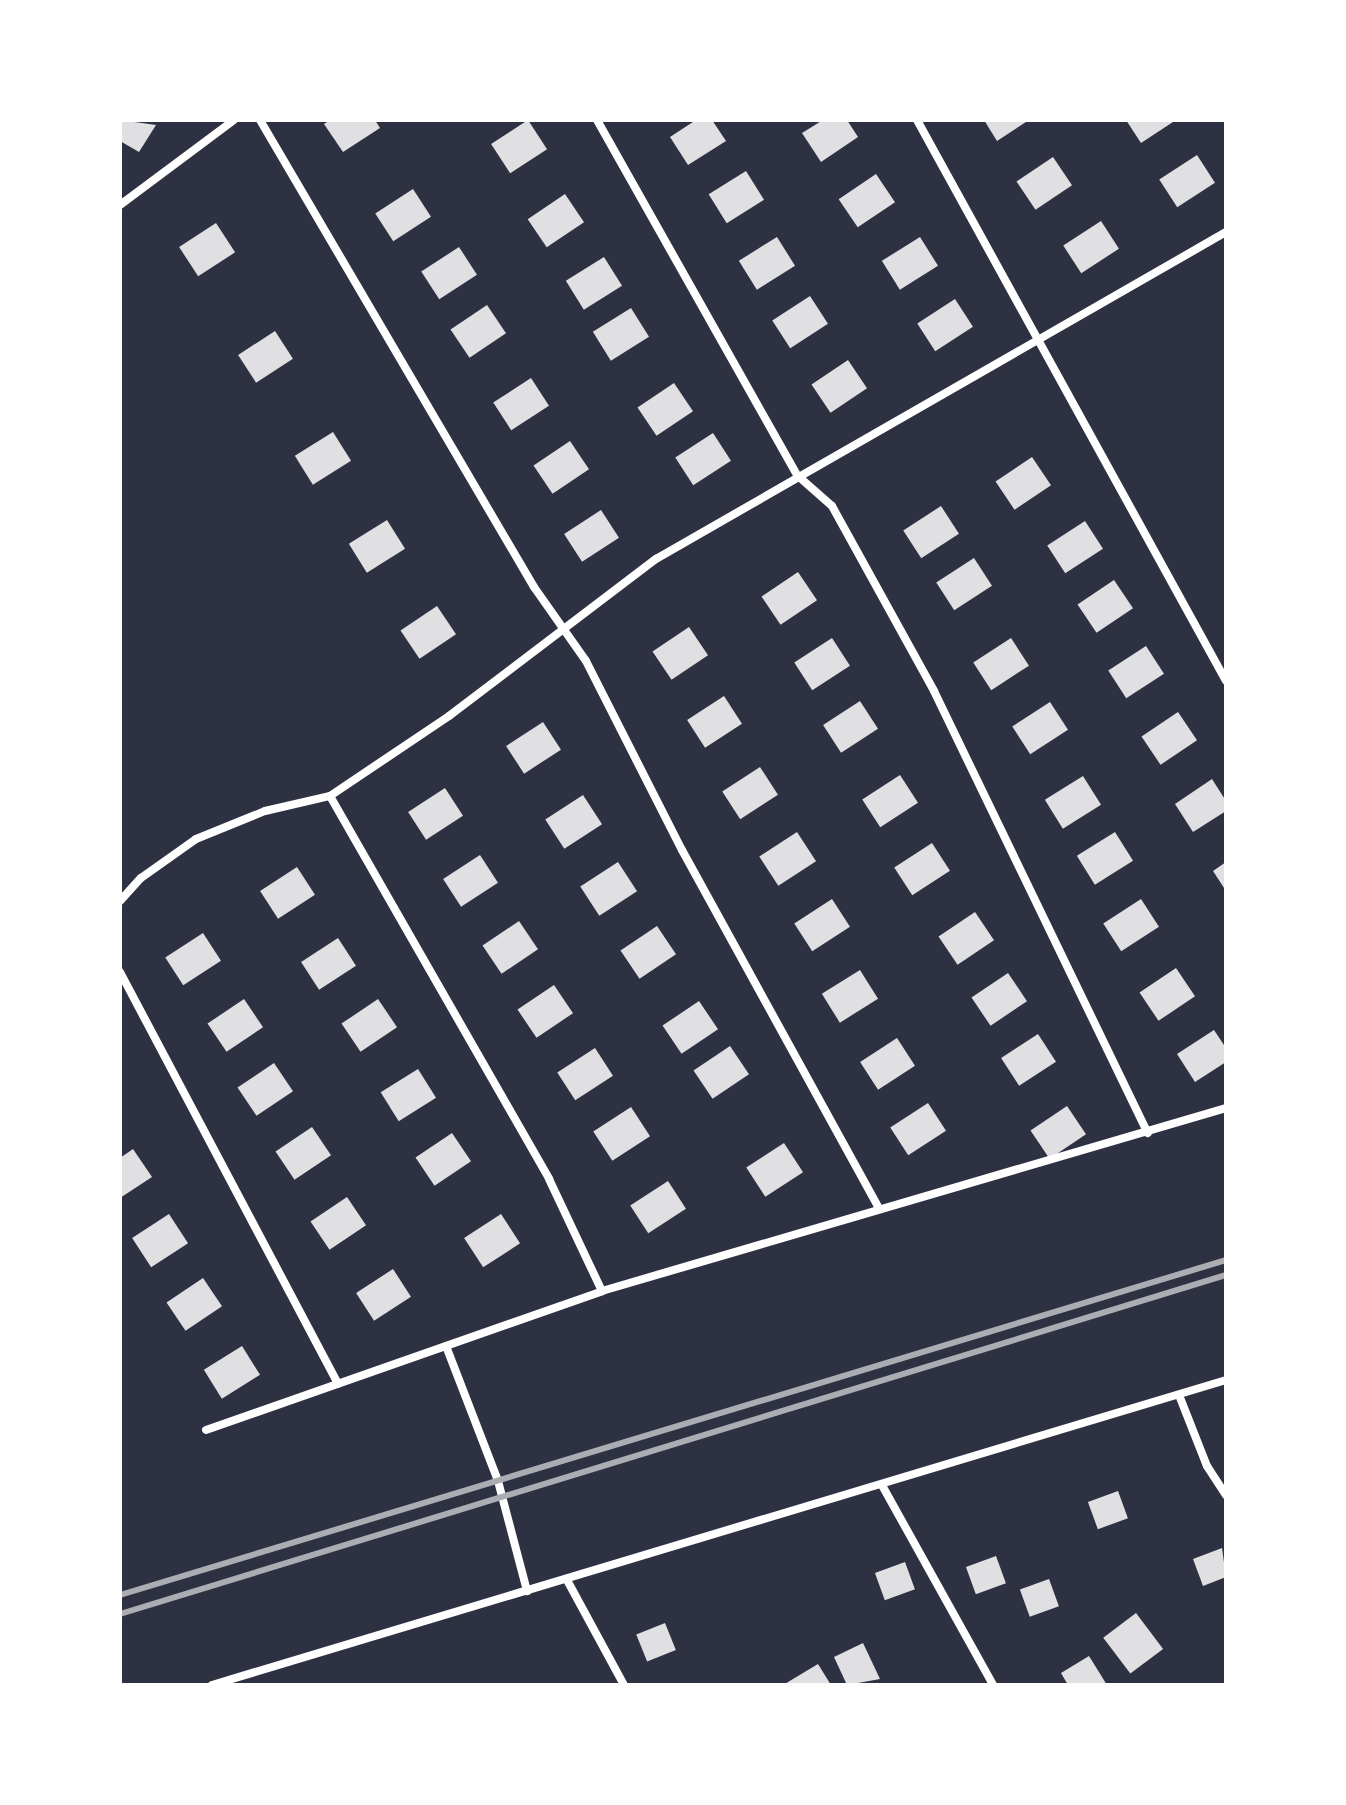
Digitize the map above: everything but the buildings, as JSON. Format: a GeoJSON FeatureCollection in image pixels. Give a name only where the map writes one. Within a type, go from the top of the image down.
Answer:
{"type":"FeatureCollection","features":[{"type":"Feature","properties":{"kind":"street"},"geometry":{"type":"LineString","coordinates":[[120,205],[234,120]]}},
{"type":"Feature","properties":{"kind":"street"},"geometry":{"type":"LineString","coordinates":[[260,120],[562,627],[586,661],[682,850],[879,1209]]}},
{"type":"Feature","properties":{"kind":"street"},"geometry":{"type":"LineString","coordinates":[[597,120],[798,476],[832,506],[934,691],[1148,1133]]}},
{"type":"Feature","properties":{"kind":"street"},"geometry":{"type":"LineString","coordinates":[[917,120],[1226,681]]}},
{"type":"Feature","properties":{"kind":"street"},"geometry":{"type":"LineString","coordinates":[[120,901],[141,878],[196,839],[265,811],[330,796],[449,716],[562,627],[656,559],[798,476],[938,402],[1039,338],[1226,232]]}},
{"type":"Feature","properties":{"kind":"street"},"geometry":{"type":"LineString","coordinates":[[330,796],[549,1179],[602,1291]]}},
{"type":"Feature","properties":{"kind":"street"},"geometry":{"type":"LineString","coordinates":[[120,972],[338,1384]]}},
{"type":"Feature","properties":{"kind":"street"},"geometry":{"type":"LineString","coordinates":[[206,1430],[602,1291],[1226,1108]]}},
{"type":"Feature","properties":{"kind":"street"},"geometry":{"type":"LineString","coordinates":[[446,1346],[498,1481],[527,1591]]}},
{"type":"Feature","properties":{"kind":"street"},"geometry":{"type":"LineString","coordinates":[[212,1685],[883,1487],[1226,1380]]}},
{"type":"Feature","properties":{"kind":"street"},"geometry":{"type":"LineString","coordinates":[[1179,1395],[1207,1466],[1226,1495]]}},
{"type":"Feature","properties":{"kind":"street"},"geometry":{"type":"LineString","coordinates":[[883,1487],[993,1685]]}},
{"type":"Feature","properties":{"kind":"street"},"geometry":{"type":"LineString","coordinates":[[567,1580],[624,1685]]}},
{"type":"Feature","properties":{"kind":"railway"},"geometry":{"type":"LineString","coordinates":[[120,1595],[1226,1260]]}},
{"type":"Feature","properties":{"kind":"railway"},"geometry":{"type":"LineString","coordinates":[[120,1614],[1226,1275]]}}]}
